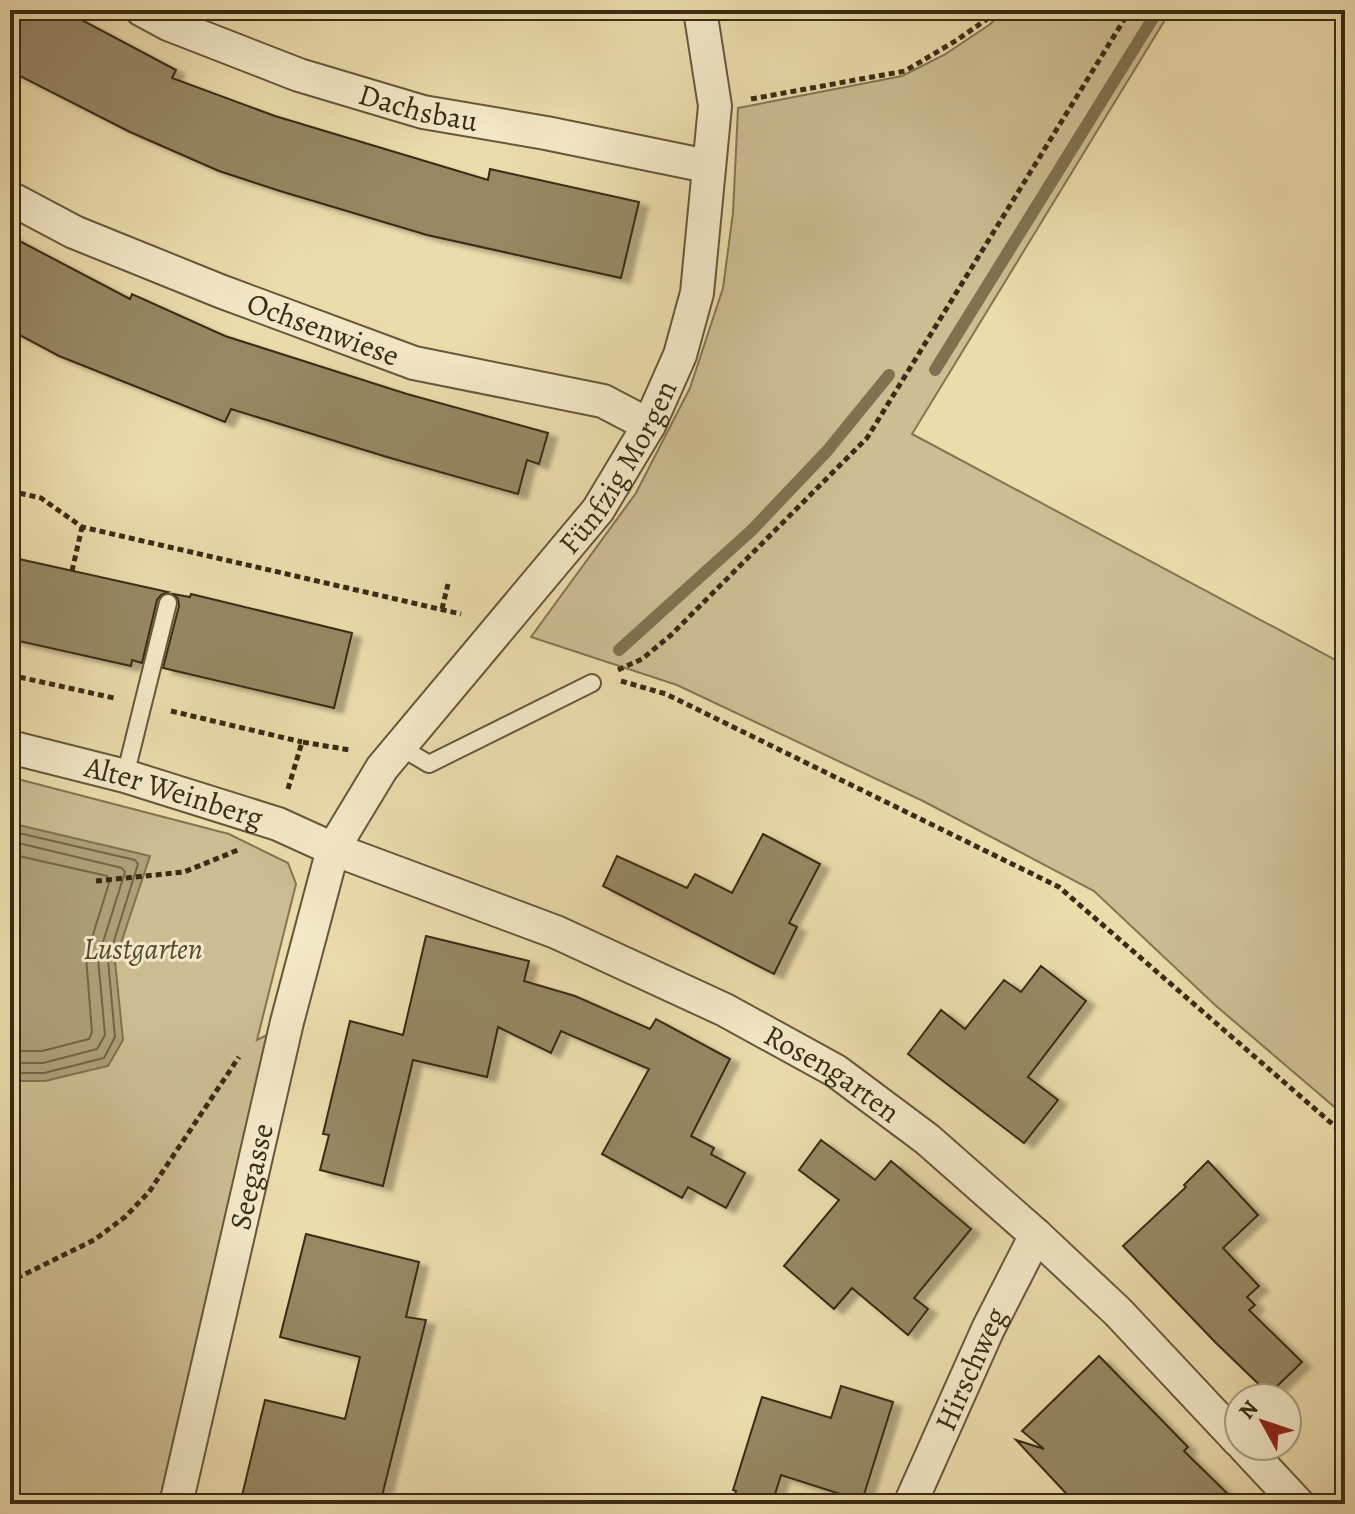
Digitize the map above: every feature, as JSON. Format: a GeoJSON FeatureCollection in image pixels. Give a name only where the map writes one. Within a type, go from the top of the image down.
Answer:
{"type":"FeatureCollection","features":[{"type":"Feature","properties":{"kind":"street","name":"Dachsbau"},"geometry":{"type":"LineString","coordinates":[[142,10],[168,24],[299,75],[423,112],[707,166]]}},
{"type":"Feature","properties":{"kind":"street","name":"Fünfzig Morgen"},"geometry":{"type":"LineString","coordinates":[[333,849],[391,758],[598,510],[649,425],[680,355],[697,293],[715,106],[700,10]]}},
{"type":"Feature","properties":{"kind":"street","name":"Ochsenwiese"},"geometry":{"type":"LineString","coordinates":[[10,198],[89,238],[220,291],[414,363],[603,401],[649,425]]}},
{"type":"Feature","properties":{"kind":"street","name":"Alter Weinberg"},"geometry":{"type":"LineString","coordinates":[[10,747],[125,776],[278,824],[333,849]]}},
{"type":"Feature","properties":{"kind":"street","name":"Rosengarten"},"geometry":{"type":"LineString","coordinates":[[333,849],[556,932],[725,1010],[836,1071],[927,1139],[1036,1235],[1118,1312],[1223,1424]]}},
{"type":"Feature","properties":{"kind":"street","name":"Seegasse"},"geometry":{"type":"LineString","coordinates":[[176,1504],[287,1022],[333,849]]}},
{"type":"Feature","properties":{"kind":"street","name":"Hirschweg"},"geometry":{"type":"LineString","coordinates":[[910,1504],[988,1329],[1036,1235]]}},
{"type":"Feature","properties":{"kind":"street"},"geometry":{"type":"LineString","coordinates":[[1259,1462],[1298,1504]]}},
{"type":"Feature","properties":{"kind":"lane"},"geometry":{"type":"LineString","coordinates":[[125,776],[168,603]]}},
{"type":"Feature","properties":{"kind":"lane"},"geometry":{"type":"LineString","coordinates":[[391,758],[429,764],[599,680]]}},
{"type":"Feature","properties":{"kind":"path"},"geometry":{"type":"LineString","coordinates":[[715,106],[905,71],[1000,10]]}},
{"type":"Feature","properties":{"kind":"path"},"geometry":{"type":"LineString","coordinates":[[599,680],[642,659],[671,635],[867,438],[1130,10]]}},
{"type":"Feature","properties":{"kind":"path"},"geometry":{"type":"LineString","coordinates":[[10,491],[41,498],[82,527],[463,615],[453,627]]}},
{"type":"Feature","properties":{"kind":"path"},"geometry":{"type":"LineString","coordinates":[[72,571],[82,527]]}},
{"type":"Feature","properties":{"kind":"path"},"geometry":{"type":"LineString","coordinates":[[442,609],[448,584]]}},
{"type":"Feature","properties":{"kind":"path"},"geometry":{"type":"LineString","coordinates":[[599,680],[666,694],[1059,887],[1345,1135]]}},
{"type":"Feature","properties":{"kind":"path"},"geometry":{"type":"LineString","coordinates":[[278,824],[302,742],[391,758]]}},
{"type":"Feature","properties":{"kind":"path"},"geometry":{"type":"LineString","coordinates":[[96,881],[184,872],[206,864]]}},
{"type":"Feature","properties":{"kind":"path"},"geometry":{"type":"LineString","coordinates":[[11,1281],[94,1240],[125,1217],[149,1192],[243,1051]]}},
{"type":"Feature","properties":{"kind":"green space"},"geometry":{"type":"Polygon","coordinates":[[[1006,10],[1171,10],[912,434],[1345,665],[1345,1116],[1215,1005],[1094,891],[923,801],[677,685],[531,637],[636,493],[690,388],[723,288],[733,213],[738,108],[902,76],[944,55],[1006,10]]]}},
{"type":"Feature","properties":{"kind":"green space","name":"Lustgarten"},"geometry":{"type":"Polygon","coordinates":[[[10,777],[229,834],[288,863],[296,884],[257,1040],[269,1034],[159,1504],[10,1504],[10,777]]]}},
{"type":"Feature","properties":{"kind":"water"},"geometry":{"type":"Polygon","coordinates":[[[10,823],[150,856],[115,961],[123,1040],[108,1066],[45,1081],[10,1081],[10,823]]]}},
{"type":"Feature","properties":{"kind":"building"},"geometry":{"type":"Polygon","coordinates":[[[10,10],[63,10],[176,70],[172,78],[275,116],[488,180],[490,169],[639,202],[621,278],[427,235],[219,171],[130,132],[10,71],[10,10]]]}},
{"type":"Feature","properties":{"kind":"building"},"geometry":{"type":"Polygon","coordinates":[[[10,236],[130,299],[132,294],[225,336],[407,394],[548,433],[539,464],[527,460],[518,494],[231,409],[225,422],[59,356],[10,330],[10,236]]]}},
{"type":"Feature","properties":{"kind":"building"},"geometry":{"type":"Polygon","coordinates":[[[10,557],[168,592],[157,600],[142,663],[132,660],[131,666],[10,639],[10,557]]]}},
{"type":"Feature","properties":{"kind":"building"},"geometry":{"type":"Polygon","coordinates":[[[173,594],[190,597],[191,594],[352,633],[334,708],[163,668],[179,606],[173,594]]]}},
{"type":"Feature","properties":{"kind":"building"},"geometry":{"type":"Polygon","coordinates":[[[763,834],[820,864],[789,923],[797,927],[774,974],[603,886],[617,856],[687,888],[695,874],[732,893],[763,834]]]}},
{"type":"Feature","properties":{"kind":"building"},"geometry":{"type":"Polygon","coordinates":[[[426,936],[529,961],[524,981],[575,996],[650,1029],[656,1019],[730,1059],[691,1136],[714,1148],[711,1154],[745,1173],[726,1208],[688,1187],[682,1198],[602,1154],[649,1069],[561,1031],[551,1053],[498,1027],[487,1077],[413,1060],[383,1186],[320,1170],[329,1135],[323,1134],[350,1021],[403,1035],[426,936]]]}},
{"type":"Feature","properties":{"kind":"building"},"geometry":{"type":"Polygon","coordinates":[[[1041,966],[1086,1001],[1028,1077],[1058,1100],[1024,1143],[908,1054],[941,1010],[965,1029],[1004,980],[1021,992],[1041,966]]]}},
{"type":"Feature","properties":{"kind":"building"},"geometry":{"type":"Polygon","coordinates":[[[821,1140],[875,1180],[891,1161],[971,1229],[914,1298],[928,1309],[908,1335],[852,1288],[834,1309],[784,1266],[839,1200],[799,1170],[821,1140]]]}},
{"type":"Feature","properties":{"kind":"building"},"geometry":{"type":"Polygon","coordinates":[[[1208,1161],[1258,1215],[1223,1248],[1259,1286],[1247,1297],[1255,1305],[1249,1310],[1302,1362],[1281,1382],[1257,1382],[1123,1246],[1186,1187],[1184,1185],[1208,1161]]]}},
{"type":"Feature","properties":{"kind":"building"},"geometry":{"type":"Polygon","coordinates":[[[306,1234],[419,1262],[406,1317],[426,1320],[380,1504],[240,1504],[265,1400],[345,1419],[360,1357],[280,1337],[306,1234]]]}},
{"type":"Feature","properties":{"kind":"building"},"geometry":{"type":"Polygon","coordinates":[[[1099,1356],[1188,1447],[1184,1451],[1238,1504],[1076,1504],[1016,1440],[1044,1449],[1022,1431],[1099,1356]]]}},
{"type":"Feature","properties":{"kind":"building"},"geometry":{"type":"Polygon","coordinates":[[[841,1386],[893,1402],[862,1501],[781,1475],[772,1504],[732,1504],[736,1491],[733,1490],[762,1397],[831,1418],[841,1386]]]}},
{"type":"Feature","properties":{"kind":"waterway"},"geometry":{"type":"LineString","coordinates":[[935,370],[1158,10]]}},
{"type":"Feature","properties":{"kind":"waterway"},"geometry":{"type":"LineString","coordinates":[[619,650],[752,530],[827,451],[889,375]]}}]}
